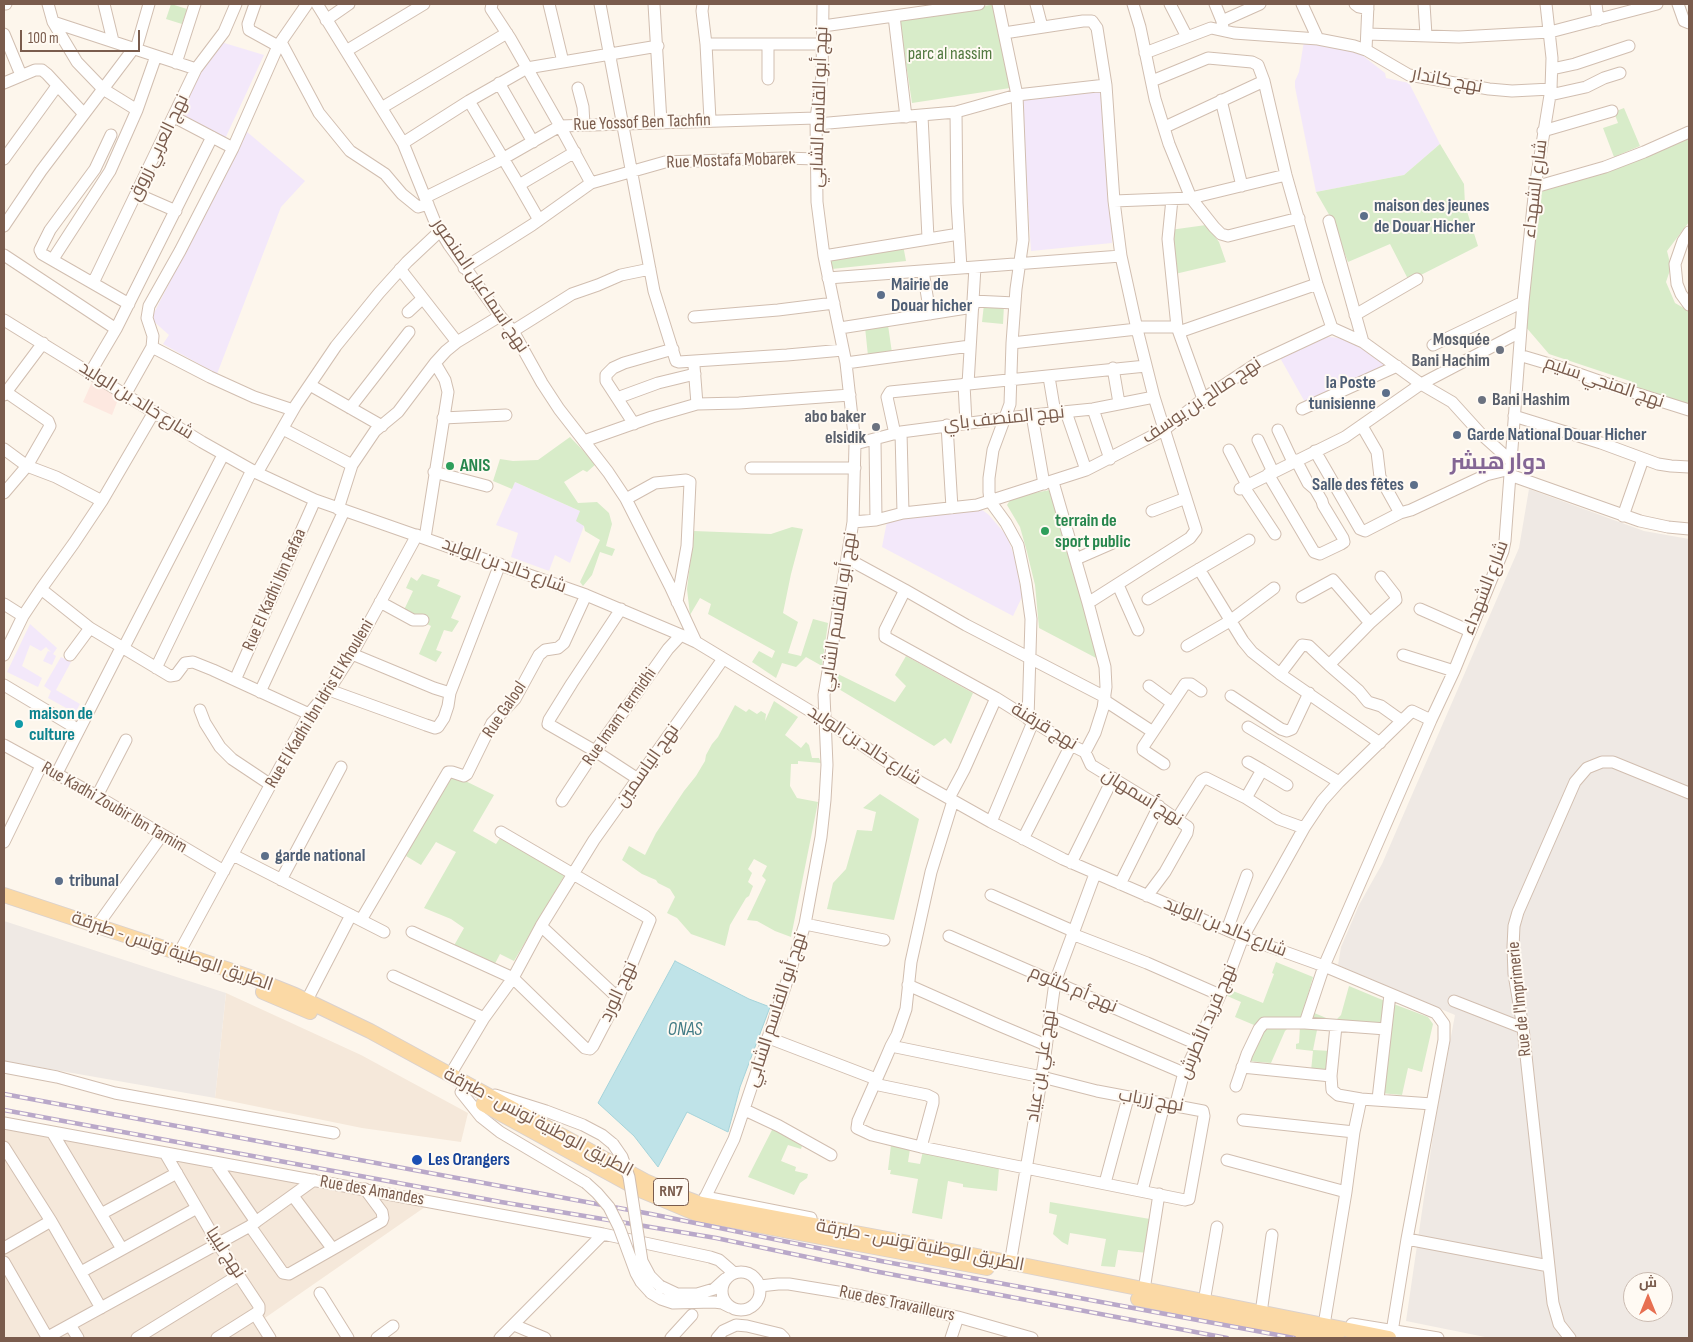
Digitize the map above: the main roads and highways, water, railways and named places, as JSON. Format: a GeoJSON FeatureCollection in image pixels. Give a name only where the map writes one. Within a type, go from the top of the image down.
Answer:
{"type":"FeatureCollection","features":[{"type":"Feature","properties":{"kind":"main road","name":"الطريق الوطنية تونس - طبرقة"},"geometry":{"type":"LineString","coordinates":[[4,895],[250,977],[307,1000],[370,1031],[450,1075],[468,1090]]}},
{"type":"Feature","properties":{"kind":"main road","name":"الطريق الوطنية تونس - طبرقة"},"geometry":{"type":"LineString","coordinates":[[4,905],[247,986],[292,1004],[468,1090],[645,1181],[701,1205],[962,1263],[1338,1338]]}},
{"type":"Feature","properties":{"kind":"main road","name":"الطريق الوطنية تونس - طبرقة"},"geometry":{"type":"LineString","coordinates":[[701,1205],[1011,1261],[1144,1289],[1325,1322],[1390,1336]]}},
{"type":"Feature","properties":{"kind":"water","name":"ONAS"},"geometry":{"type":"Polygon","coordinates":[[[675,961],[749,999],[770,1007],[740,1087],[728,1132],[687,1112],[658,1167],[634,1136],[598,1103],[675,961]]]}},
{"type":"Feature","properties":{"kind":"railway"},"geometry":{"type":"LineString","coordinates":[[4,1094],[651,1214],[881,1261],[1294,1338]]}},
{"type":"Feature","properties":{"kind":"railway"},"geometry":{"type":"LineString","coordinates":[[4,1110],[501,1202],[716,1238],[879,1272],[1227,1338]]}},
{"type":"Feature","properties":{"kind":"place","name":"maison des jeunes de Douar Hicher"},"geometry":{"type":"Point","coordinates":[1364,216]}},
{"type":"Feature","properties":{"kind":"place","name":"Mairie de Douar hicher"},"geometry":{"type":"Point","coordinates":[881,295]}},
{"type":"Feature","properties":{"kind":"place","name":"Mosquée Bani Hachim"},"geometry":{"type":"Point","coordinates":[1500,350]}},
{"type":"Feature","properties":{"kind":"place","name":"la Poste tunisienne"},"geometry":{"type":"Point","coordinates":[1386,393]}},
{"type":"Feature","properties":{"kind":"place","name":"Bani Hashim"},"geometry":{"type":"Point","coordinates":[1482,400]}},
{"type":"Feature","properties":{"kind":"place","name":"abo baker elsidik"},"geometry":{"type":"Point","coordinates":[876,427]}},
{"type":"Feature","properties":{"kind":"place","name":"Garde National Douar Hicher"},"geometry":{"type":"Point","coordinates":[1457,435]}},
{"type":"Feature","properties":{"kind":"place","name":"ANIS"},"geometry":{"type":"Point","coordinates":[450,466]}},
{"type":"Feature","properties":{"kind":"place","name":"Salle des fêtes"},"geometry":{"type":"Point","coordinates":[1414,485]}},
{"type":"Feature","properties":{"kind":"place","name":"terrain de sport public"},"geometry":{"type":"Point","coordinates":[1045,531]}},
{"type":"Feature","properties":{"kind":"place","name":"maison de culture"},"geometry":{"type":"Point","coordinates":[19,724]}},
{"type":"Feature","properties":{"kind":"place","name":"garde national"},"geometry":{"type":"Point","coordinates":[265,856]}},
{"type":"Feature","properties":{"kind":"place","name":"tribunal"},"geometry":{"type":"Point","coordinates":[59,881]}},
{"type":"Feature","properties":{"kind":"place","name":"Les Orangers"},"geometry":{"type":"Point","coordinates":[417,1160]}},
{"type":"Feature","properties":{"kind":"district","name":"دوار هيشر"},"geometry":{"type":"Point","coordinates":[1498,463]}},
{"type":"Feature","properties":{"kind":"park label","name":"parc al nassim"},"geometry":{"type":"Point","coordinates":[950,54]}}]}
